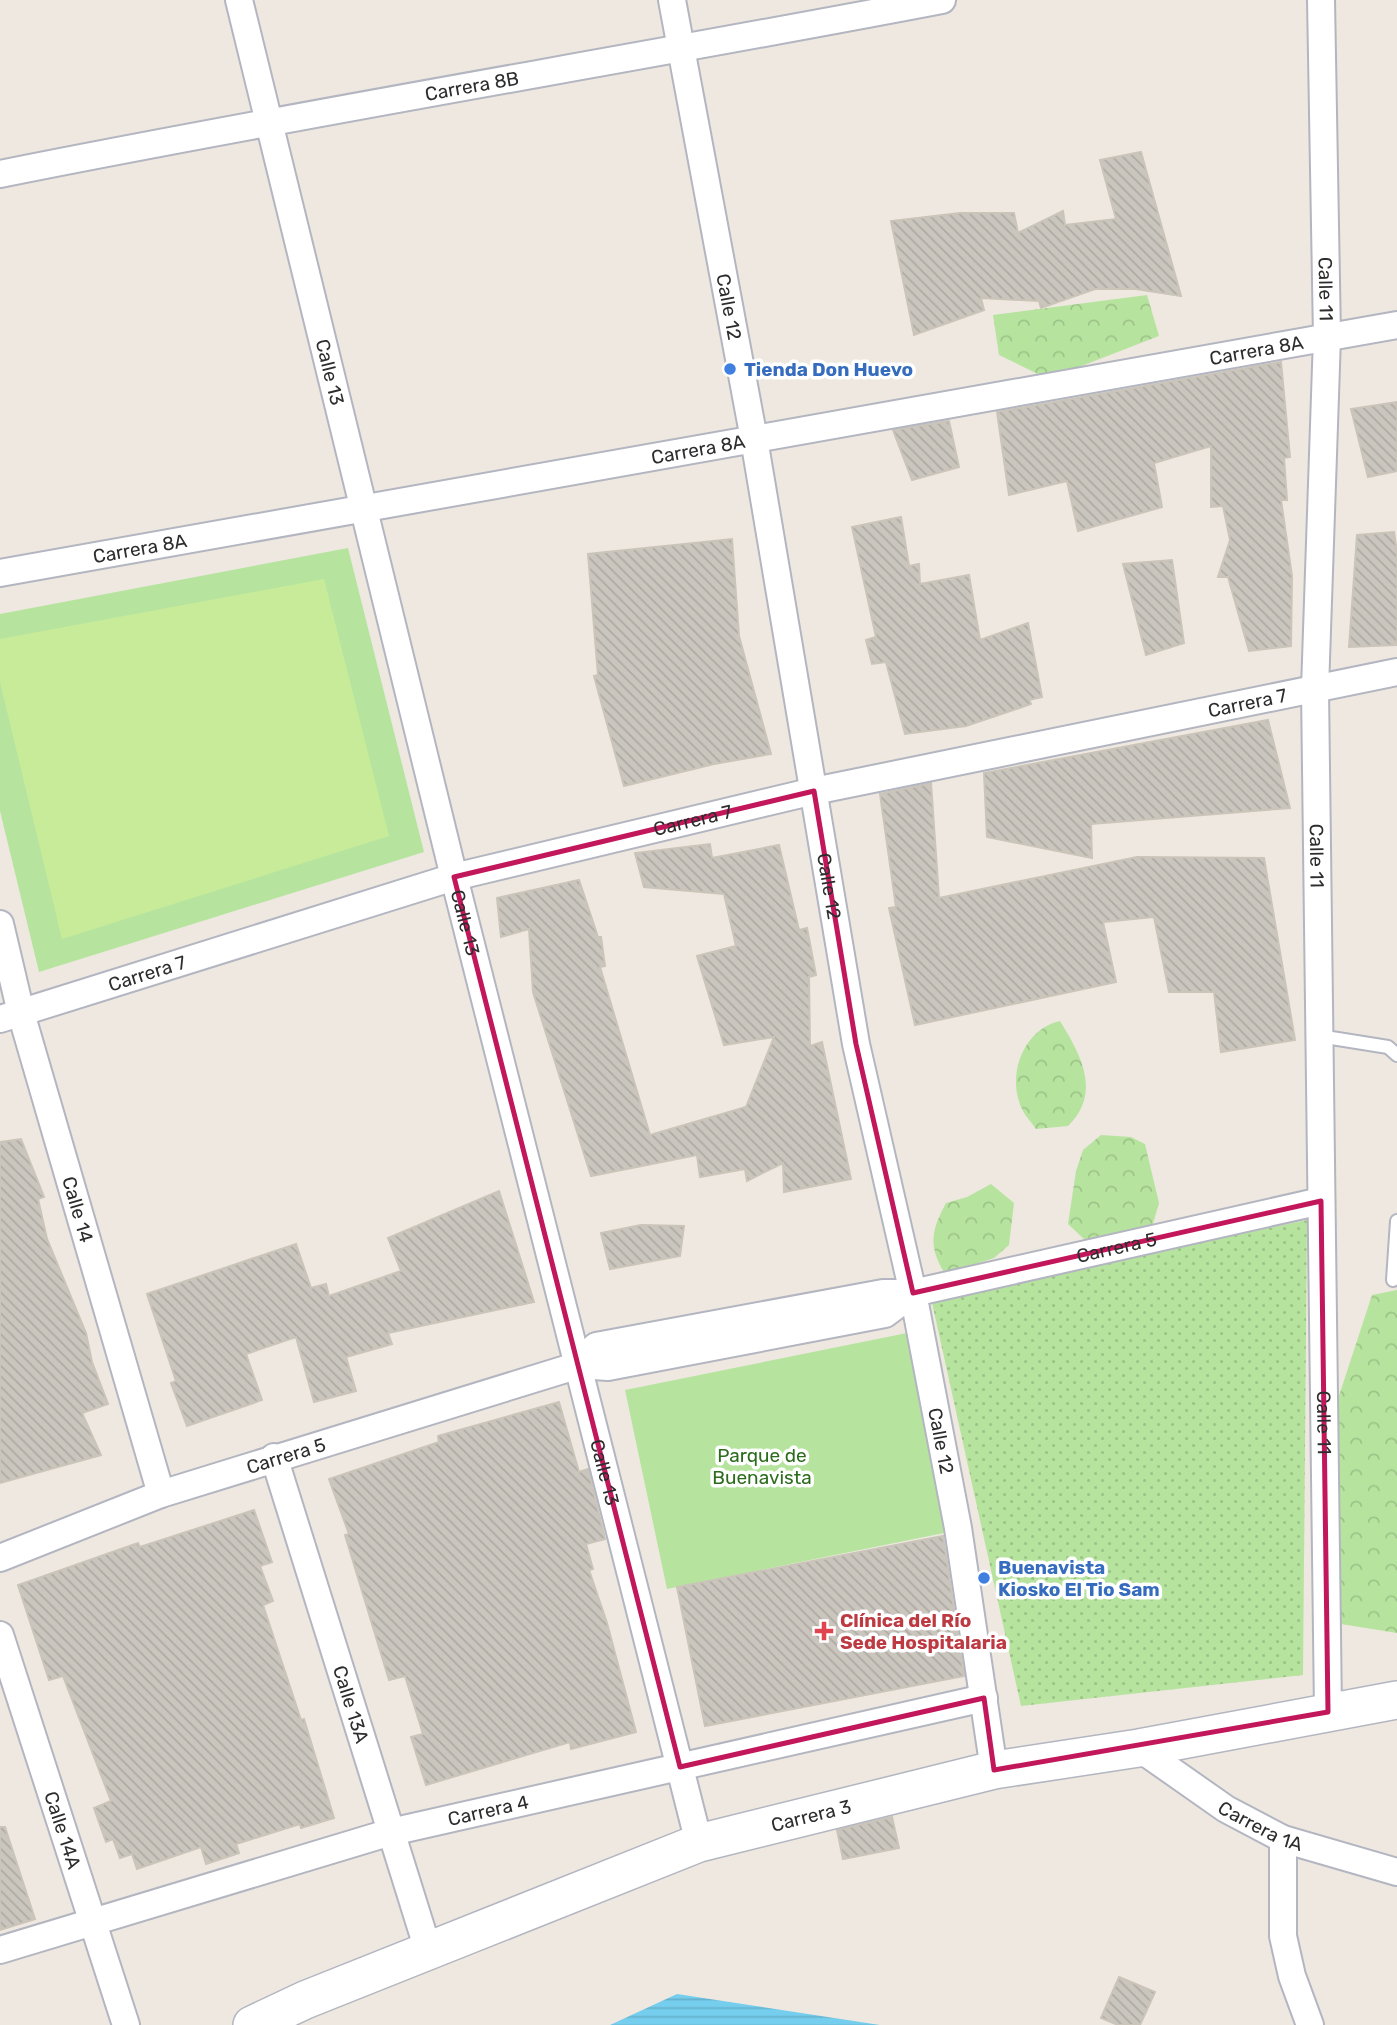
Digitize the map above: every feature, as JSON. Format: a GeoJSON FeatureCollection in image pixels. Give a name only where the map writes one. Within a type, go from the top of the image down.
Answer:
{"type":"FeatureCollection","features":[{"type":"Feature","properties":{"kind":"street","name":"Calle 13"},"geometry":{"type":"LineString","coordinates":[[239,0],[266,120],[365,508],[454,877],[699,1843]]}},
{"type":"Feature","properties":{"kind":"street","name":"Calle 12"},"geometry":{"type":"LineString","coordinates":[[672,0],[754,439],[856,1044],[913,1293],[958,1528],[994,1770]]}},
{"type":"Feature","properties":{"kind":"street","name":"Carrera 8B"},"geometry":{"type":"LineString","coordinates":[[0,174],[266,120],[681,50],[942,0]]}},
{"type":"Feature","properties":{"kind":"street","name":"Calle 11"},"geometry":{"type":"LineString","coordinates":[[1321,0],[1327,337],[1315,689],[1328,1712]]}},
{"type":"Feature","properties":{"kind":"street","name":"Carrera 8A"},"geometry":{"type":"LineString","coordinates":[[0,573],[1397,324]]}},
{"type":"Feature","properties":{"kind":"street","name":"Carrera 7"},"geometry":{"type":"LineString","coordinates":[[10,1016],[454,877],[814,791],[1397,672]]}},
{"type":"Feature","properties":{"kind":"street","name":"Calle 14"},"geometry":{"type":"LineString","coordinates":[[0,924],[10,1016],[161,1494]]}},
{"type":"Feature","properties":{"kind":"street","name":"Carrera 5"},"geometry":{"type":"LineString","coordinates":[[0,1558],[161,1494],[579,1365],[608,1367],[886,1314],[913,1293],[1321,1202]]}},
{"type":"Feature","properties":{"kind":"street","name":"Calle 13A"},"geometry":{"type":"LineString","coordinates":[[274,1457],[429,1953]]}},
{"type":"Feature","properties":{"kind":"street","name":"Calle 14A"},"geometry":{"type":"LineString","coordinates":[[0,1635],[126,2025]]}},
{"type":"Feature","properties":{"kind":"street","name":"Carrera 4"},"geometry":{"type":"LineString","coordinates":[[0,1950],[92,1920],[391,1832],[984,1698]]}},
{"type":"Feature","properties":{"kind":"street","name":"Carrera 3"},"geometry":{"type":"LineString","coordinates":[[252,2025],[305,2000],[429,1953],[699,1843],[994,1770],[1139,1748],[1397,1700]]}},
{"type":"Feature","properties":{"kind":"street","name":"Carrera 1A"},"geometry":{"type":"LineString","coordinates":[[1139,1748],[1226,1809],[1283,1839],[1397,1872]]}},
{"type":"Feature","properties":{"kind":"street"},"geometry":{"type":"LineString","coordinates":[[1283,1839],[1283,1936],[1292,1976],[1310,2025]]}},
{"type":"Feature","properties":{"kind":"lane"},"geometry":{"type":"LineString","coordinates":[[1319,1036],[1388,1047],[1397,1055]]}},
{"type":"Feature","properties":{"kind":"lane"},"geometry":{"type":"LineString","coordinates":[[1393,1280],[1397,1221]]}},
{"type":"Feature","properties":{"kind":"highlighted area"},"geometry":{"type":"Polygon","coordinates":[[[814,791],[856,1044],[913,1293],[1321,1201],[1328,1712],[994,1770],[984,1698],[680,1767],[454,877],[814,791]]]}},
{"type":"Feature","properties":{"kind":"green space"},"geometry":{"type":"Polygon","coordinates":[[[1147,295],[1159,336],[1048,379],[999,355],[993,315],[1147,295]]]}},
{"type":"Feature","properties":{"kind":"green space"},"geometry":{"type":"Polygon","coordinates":[[[348,548],[424,852],[39,972],[0,811],[0,614],[348,548]]]}},
{"type":"Feature","properties":{"kind":"green space"},"geometry":{"type":"Polygon","coordinates":[[[324,579],[389,836],[62,939],[0,682],[0,639],[324,579]]]}},
{"type":"Feature","properties":{"kind":"green space"},"geometry":{"type":"Polygon","coordinates":[[[1060,1021],[1081,1060],[1086,1087],[1084,1100],[1068,1126],[1036,1129],[1024,1113],[1018,1098],[1017,1070],[1027,1044],[1047,1026],[1060,1021]]]}},
{"type":"Feature","properties":{"kind":"green space"},"geometry":{"type":"Polygon","coordinates":[[[1101,1135],[1131,1137],[1145,1144],[1159,1203],[1152,1227],[1085,1240],[1068,1224],[1076,1171],[1083,1150],[1101,1135]]]}},
{"type":"Feature","properties":{"kind":"green space"},"geometry":{"type":"Polygon","coordinates":[[[991,1184],[1014,1203],[1009,1245],[994,1258],[945,1274],[936,1255],[934,1238],[937,1222],[946,1203],[967,1197],[991,1184]]]}},
{"type":"Feature","properties":{"kind":"green space"},"geometry":{"type":"Polygon","coordinates":[[[1307,1220],[1303,1675],[1021,1706],[931,1298],[1307,1220]]]}},
{"type":"Feature","properties":{"kind":"green space"},"geometry":{"type":"Polygon","coordinates":[[[1397,1290],[1397,1633],[1341,1624],[1335,1569],[1333,1414],[1372,1295],[1397,1290]]]}},
{"type":"Feature","properties":{"kind":"green space","name":"Parque de Buenavista"},"geometry":{"type":"Polygon","coordinates":[[[907,1333],[949,1532],[667,1589],[625,1390],[907,1333]]]}},
{"type":"Feature","properties":{"kind":"water"},"geometry":{"type":"Polygon","coordinates":[[[677,1994],[880,2025],[610,2025],[677,1994]]]}},
{"type":"Feature","properties":{"kind":"building"},"geometry":{"type":"Polygon","coordinates":[[[1141,152],[1181,296],[1136,289],[1095,289],[1041,308],[1039,301],[981,298],[984,310],[914,335],[891,221],[960,213],[1014,213],[1018,233],[1063,211],[1065,225],[1116,219],[1100,160],[1141,152]]]}},
{"type":"Feature","properties":{"kind":"building"},"geometry":{"type":"Polygon","coordinates":[[[1281,362],[1290,457],[1284,458],[1287,500],[1281,500],[1292,576],[1291,646],[1249,651],[1228,577],[1218,577],[1230,540],[1223,506],[1211,507],[1211,446],[1154,463],[1162,507],[1078,531],[1067,481],[1009,495],[997,412],[1281,362]]]}},
{"type":"Feature","properties":{"kind":"building"},"geometry":{"type":"Polygon","coordinates":[[[1397,402],[1397,471],[1368,477],[1351,409],[1397,402]]]}},
{"type":"Feature","properties":{"kind":"building"},"geometry":{"type":"Polygon","coordinates":[[[949,421],[959,467],[912,480],[893,430],[949,421]]]}},
{"type":"Feature","properties":{"kind":"building"},"geometry":{"type":"Polygon","coordinates":[[[901,517],[909,566],[919,564],[920,584],[969,575],[980,640],[1028,623],[1042,697],[1029,700],[1031,704],[966,726],[905,734],[886,662],[872,664],[866,640],[876,637],[852,527],[901,517]]]}},
{"type":"Feature","properties":{"kind":"building"},"geometry":{"type":"Polygon","coordinates":[[[1394,532],[1397,552],[1397,645],[1349,647],[1357,535],[1394,532]]]}},
{"type":"Feature","properties":{"kind":"building"},"geometry":{"type":"Polygon","coordinates":[[[732,539],[739,636],[771,754],[714,764],[624,786],[594,676],[598,675],[588,554],[732,539]]]}},
{"type":"Feature","properties":{"kind":"building"},"geometry":{"type":"Polygon","coordinates":[[[1172,560],[1184,643],[1146,655],[1123,564],[1172,560]]]}},
{"type":"Feature","properties":{"kind":"building"},"geometry":{"type":"Polygon","coordinates":[[[1268,720],[1290,808],[1091,824],[1092,858],[987,837],[984,773],[1268,720]]]}},
{"type":"Feature","properties":{"kind":"building"},"geometry":{"type":"Polygon","coordinates":[[[931,783],[939,898],[1137,857],[1264,858],[1295,1040],[1221,1052],[1214,992],[1169,992],[1154,917],[1103,922],[1116,982],[915,1025],[889,908],[896,907],[880,794],[931,783]]]}},
{"type":"Feature","properties":{"kind":"building"},"geometry":{"type":"Polygon","coordinates":[[[710,844],[712,858],[779,845],[799,930],[807,928],[816,975],[809,977],[810,1046],[822,1042],[851,1179],[784,1192],[783,1163],[747,1181],[745,1169],[700,1177],[697,1155],[591,1176],[533,992],[529,929],[501,937],[497,898],[579,880],[598,937],[601,937],[605,966],[600,967],[650,1135],[746,1107],[774,1037],[724,1045],[697,956],[736,946],[724,894],[644,887],[635,853],[710,844]]]}},
{"type":"Feature","properties":{"kind":"building"},"geometry":{"type":"Polygon","coordinates":[[[21,1139],[44,1197],[38,1199],[47,1239],[86,1333],[92,1362],[108,1404],[82,1413],[101,1455],[0,1483],[0,1142],[21,1139]]]}},
{"type":"Feature","properties":{"kind":"building"},"geometry":{"type":"Polygon","coordinates":[[[499,1191],[534,1302],[388,1333],[392,1344],[346,1357],[356,1391],[314,1402],[296,1337],[246,1354],[262,1400],[187,1426],[171,1383],[176,1381],[147,1294],[296,1244],[311,1288],[326,1284],[329,1296],[401,1271],[388,1238],[499,1191]]]}},
{"type":"Feature","properties":{"kind":"building"},"geometry":{"type":"Polygon","coordinates":[[[641,1225],[684,1226],[680,1256],[610,1269],[601,1233],[641,1225]]]}},
{"type":"Feature","properties":{"kind":"building"},"geometry":{"type":"Polygon","coordinates":[[[559,1402],[579,1472],[588,1469],[605,1539],[586,1544],[593,1569],[589,1570],[607,1623],[636,1732],[571,1749],[570,1742],[426,1785],[411,1737],[423,1734],[405,1676],[389,1680],[345,1535],[349,1534],[329,1479],[439,1442],[438,1436],[559,1402]]]}},
{"type":"Feature","properties":{"kind":"building"},"geometry":{"type":"Polygon","coordinates":[[[254,1510],[272,1562],[260,1566],[273,1601],[263,1605],[301,1720],[304,1719],[334,1818],[301,1828],[300,1824],[236,1844],[239,1853],[206,1864],[201,1847],[137,1869],[132,1854],[120,1858],[113,1839],[106,1842],[94,1808],[111,1801],[63,1676],[49,1680],[18,1585],[138,1543],[140,1547],[254,1510]]]}},
{"type":"Feature","properties":{"kind":"building","name":"Clínica del Río Sede Hospitalaria"},"geometry":{"type":"Polygon","coordinates":[[[943,1536],[964,1676],[705,1726],[677,1587],[943,1536]]]}},
{"type":"Feature","properties":{"kind":"building"},"geometry":{"type":"Polygon","coordinates":[[[892,1817],[899,1848],[843,1859],[837,1830],[892,1817]]]}},
{"type":"Feature","properties":{"kind":"building"},"geometry":{"type":"Polygon","coordinates":[[[0,1827],[5,1827],[35,1919],[0,1930],[0,1827]]]}},
{"type":"Feature","properties":{"kind":"building"},"geometry":{"type":"Polygon","coordinates":[[[1119,1977],[1155,1992],[1140,2025],[1118,2025],[1101,2018],[1119,1977]]]}},
{"type":"Feature","properties":{"kind":"place","name":"Tienda Don Huevo"},"geometry":{"type":"Point","coordinates":[730,369]}},
{"type":"Feature","properties":{"kind":"place","name":"Buenavista Kiosko El Tio Sam"},"geometry":{"type":"Point","coordinates":[984,1578]}},
{"type":"Feature","properties":{"kind":"place","name":"Clínica del Río Sede Hospitalaria"},"geometry":{"type":"Point","coordinates":[824,1631]}}]}
